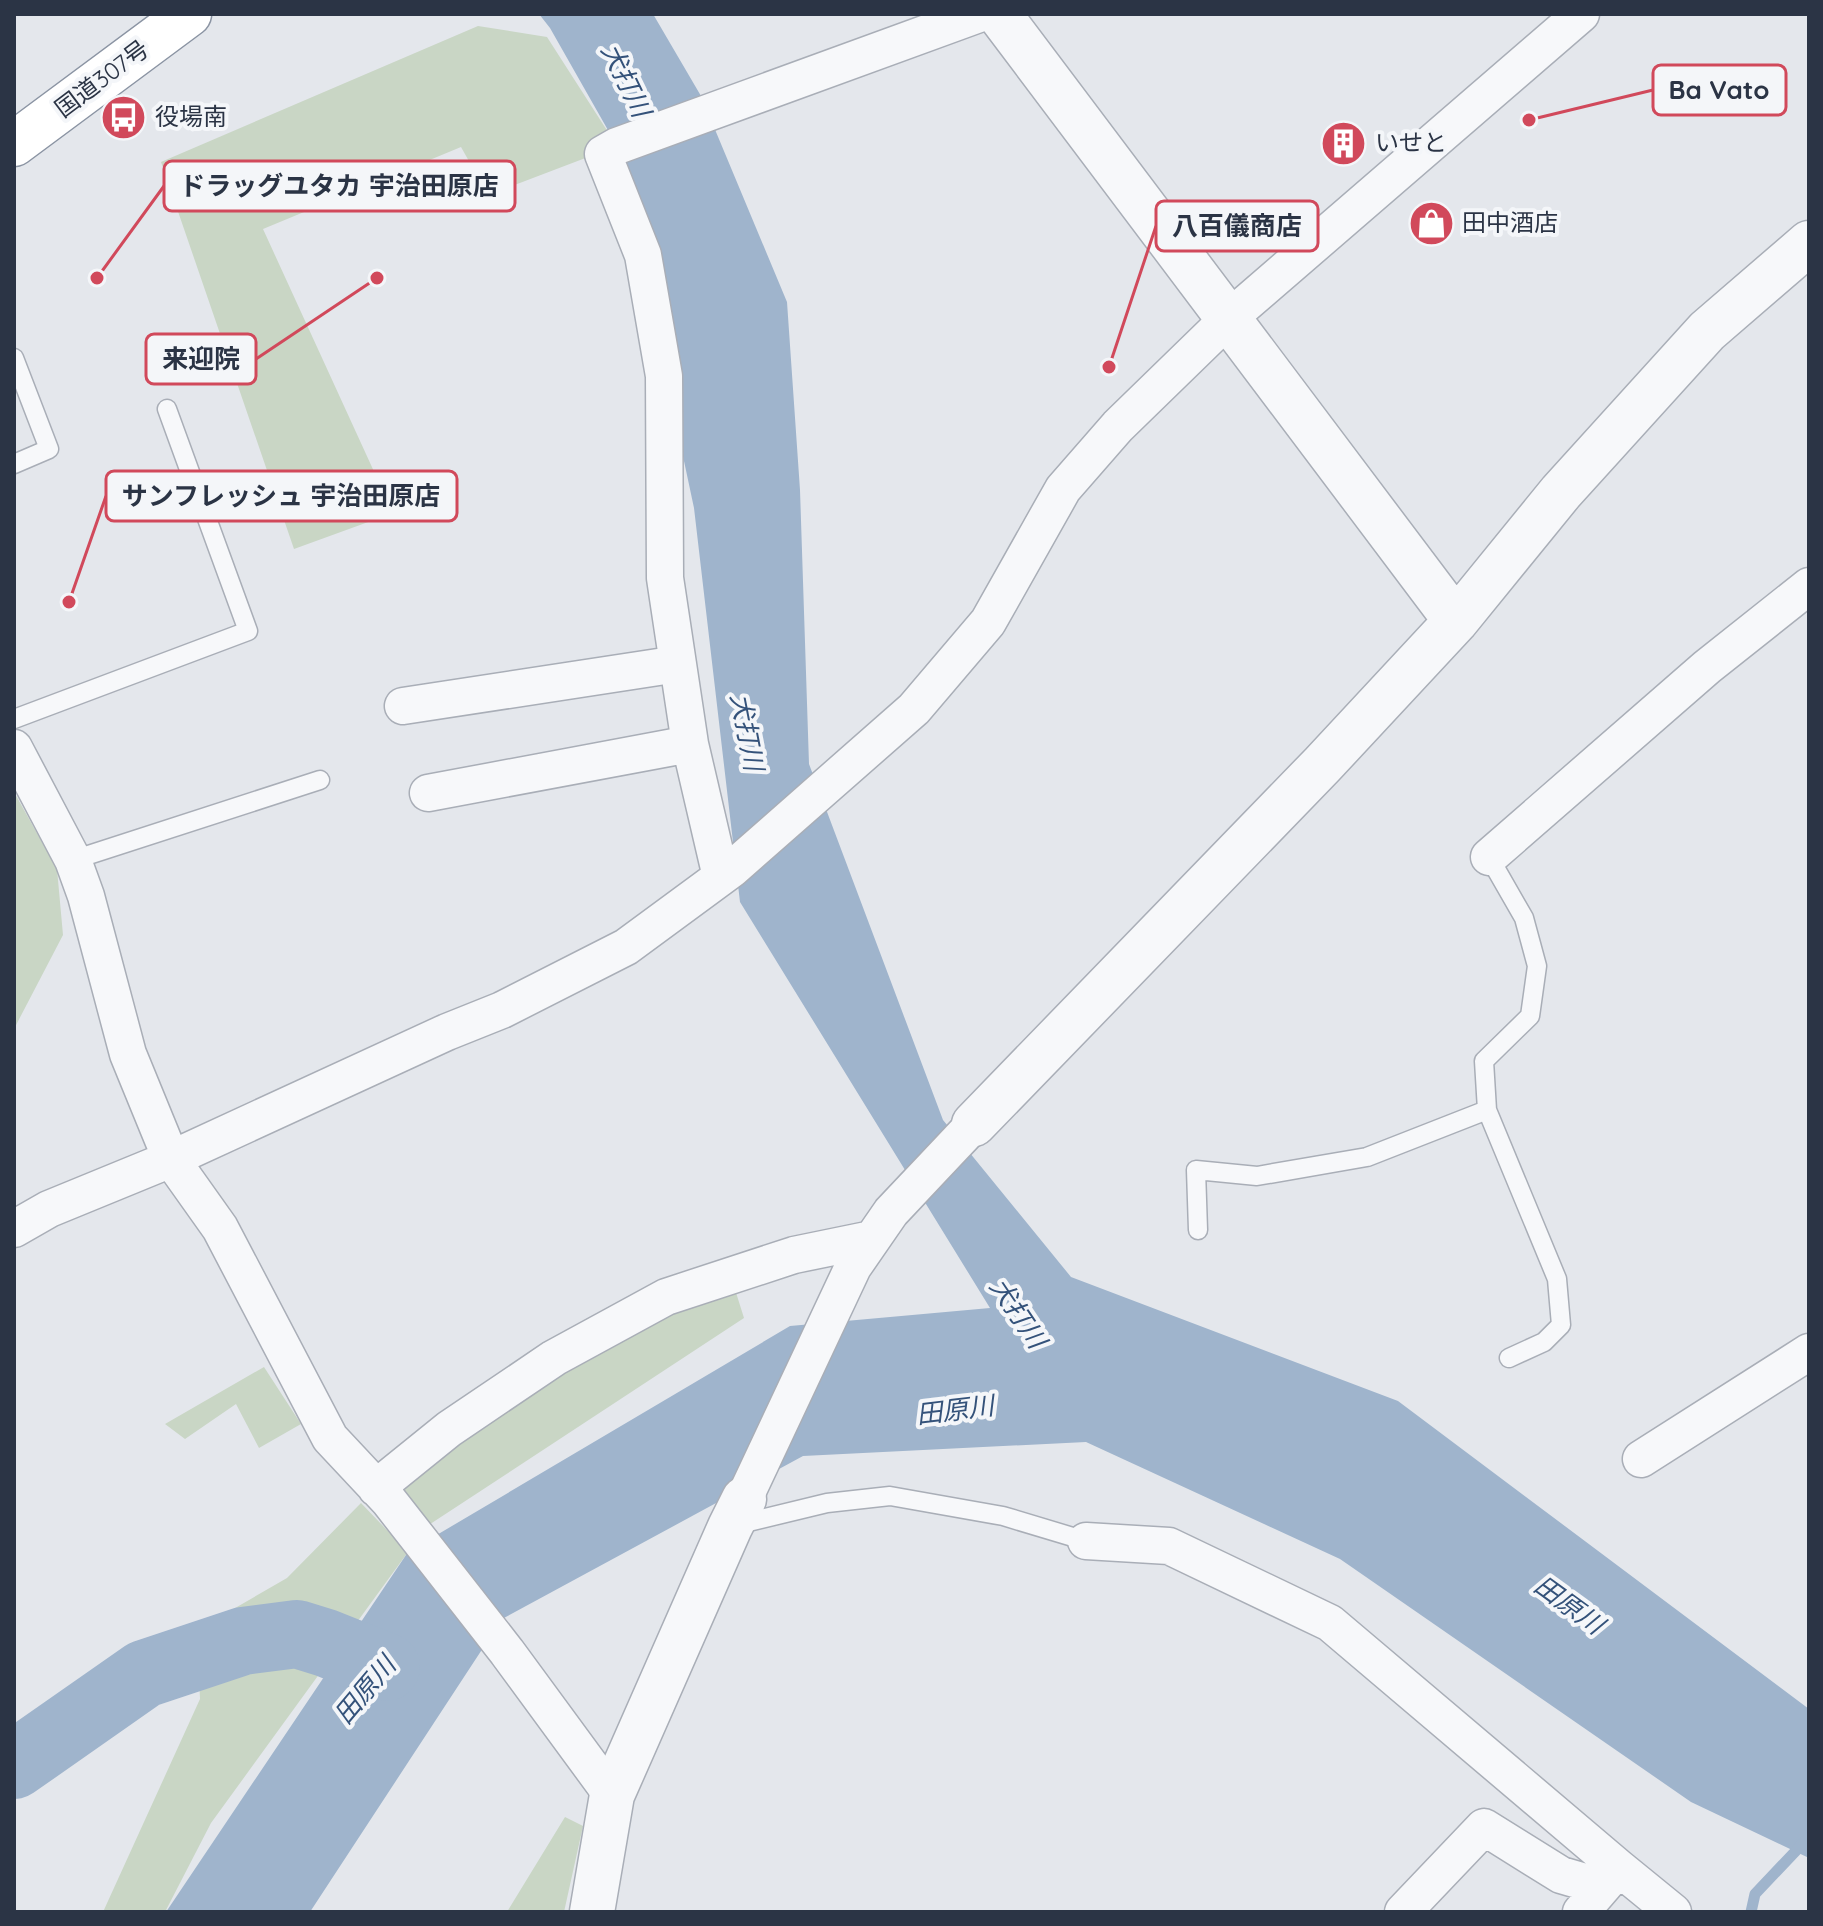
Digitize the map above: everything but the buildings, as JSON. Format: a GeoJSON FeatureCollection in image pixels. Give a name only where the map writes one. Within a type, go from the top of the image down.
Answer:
{"type":"FeatureCollection","features":[{"type":"Feature","properties":{"kind":"highway","name":"国道307号"},"geometry":{"type":"LineString","coordinates":[[14,144],[189,14]]}},
{"type":"Feature","properties":{"kind":"street"},"geometry":{"type":"LineString","coordinates":[[726,873],[690,744],[665,578],[664,376],[643,255],[603,154],[617,146],[979,14]]}},
{"type":"Feature","properties":{"kind":"street"},"geometry":{"type":"LineString","coordinates":[[999,14],[1456,621]]}},
{"type":"Feature","properties":{"kind":"street"},"geometry":{"type":"LineString","coordinates":[[14,1229],[49,1209],[171,1159],[447,1032],[502,1010],[626,947],[726,873],[914,709],[988,622],[1063,489],[1118,426],[1228,319],[1581,14]]}},
{"type":"Feature","properties":{"kind":"street"},"geometry":{"type":"LineString","coordinates":[[592,1912],[612,1795],[737,1513],[872,1239],[974,1124],[1322,765],[1456,621],[1561,492],[1707,331],[1809,243]]}},
{"type":"Feature","properties":{"kind":"street"},"geometry":{"type":"LineString","coordinates":[[1489,857],[1695,677],[1809,586]]}},
{"type":"Feature","properties":{"kind":"street"},"geometry":{"type":"LineString","coordinates":[[403,706],[678,664]]}},
{"type":"Feature","properties":{"kind":"street"},"geometry":{"type":"LineString","coordinates":[[428,793],[690,744]]}},
{"type":"Feature","properties":{"kind":"street"},"geometry":{"type":"LineString","coordinates":[[14,748],[73,860],[86,896],[128,1054],[171,1159],[220,1228],[330,1438],[382,1494],[507,1652],[612,1795]]}},
{"type":"Feature","properties":{"kind":"street"},"geometry":{"type":"LineString","coordinates":[[382,1494],[449,1429],[554,1358],[666,1297],[794,1255],[872,1239]]}},
{"type":"Feature","properties":{"kind":"street"},"geometry":{"type":"LineString","coordinates":[[1641,1459],[1809,1352]]}},
{"type":"Feature","properties":{"kind":"street"},"geometry":{"type":"LineString","coordinates":[[1086,1541],[1169,1546],[1330,1623],[1601,1889]]}},
{"type":"Feature","properties":{"kind":"street"},"geometry":{"type":"LineString","coordinates":[[1403,1912],[1484,1827],[1561,1875],[1673,1912]]}},
{"type":"Feature","properties":{"kind":"lane"},"geometry":{"type":"LineString","coordinates":[[14,358],[49,449],[14,464]]}},
{"type":"Feature","properties":{"kind":"lane"},"geometry":{"type":"LineString","coordinates":[[14,719],[248,631],[167,409]]}},
{"type":"Feature","properties":{"kind":"lane"},"geometry":{"type":"LineString","coordinates":[[73,860],[320,780]]}},
{"type":"Feature","properties":{"kind":"lane"},"geometry":{"type":"LineString","coordinates":[[1489,857],[1524,918],[1537,966],[1530,1016],[1484,1061],[1487,1110],[1557,1279],[1561,1325],[1544,1342],[1509,1358]]}},
{"type":"Feature","properties":{"kind":"lane"},"geometry":{"type":"LineString","coordinates":[[1198,1230],[1196,1170],[1257,1176],[1367,1157],[1487,1110]]}},
{"type":"Feature","properties":{"kind":"lane"},"geometry":{"type":"LineString","coordinates":[[737,1513],[890,1496],[1003,1516],[1086,1541]]}},
{"type":"Feature","properties":{"kind":"green space"},"geometry":{"type":"Polygon","coordinates":[[[478,26],[547,37],[617,146],[488,195],[461,147],[263,229],[393,513],[294,549],[161,162],[478,26]]]}},
{"type":"Feature","properties":{"kind":"green space"},"geometry":{"type":"Polygon","coordinates":[[[14,792],[57,869],[63,935],[14,1029],[14,792]]]}},
{"type":"Feature","properties":{"kind":"green space"},"geometry":{"type":"Polygon","coordinates":[[[733,1283],[744,1318],[415,1534],[376,1488],[554,1358],[733,1283]]]}},
{"type":"Feature","properties":{"kind":"green space"},"geometry":{"type":"Polygon","coordinates":[[[264,1367],[301,1424],[259,1448],[236,1404],[185,1439],[165,1424],[264,1367]]]}},
{"type":"Feature","properties":{"kind":"green space"},"geometry":{"type":"Polygon","coordinates":[[[361,1503],[408,1552],[211,1823],[165,1912],[103,1912],[200,1699],[197,1630],[287,1578],[361,1503]]]}},
{"type":"Feature","properties":{"kind":"green space"},"geometry":{"type":"Polygon","coordinates":[[[565,1817],[583,1826],[564,1912],[507,1912],[565,1817]]]}},
{"type":"Feature","properties":{"kind":"water"},"geometry":{"type":"Polygon","coordinates":[[[539,14],[653,14],[701,96],[787,302],[800,490],[809,764],[943,1120],[1071,1277],[1398,1401],[1809,1709],[1809,1858],[1691,1802],[1340,1559],[1086,1442],[803,1456],[502,1619],[310,1912],[166,1912],[408,1552],[790,1326],[990,1308],[740,902],[694,508],[617,146],[539,14]]]}},
{"type":"Feature","properties":{"kind":"waterway","name":"田原川"},"geometry":{"type":"LineString","coordinates":[[14,1765],[144,1674],[243,1641],[297,1634],[386,1667]]}},
{"type":"Feature","properties":{"kind":"waterway"},"geometry":{"type":"LineString","coordinates":[[1751,1912],[1755,1894],[1809,1837]]}},
{"type":"Feature","properties":{"kind":"place","name":"役場南"},"geometry":{"type":"Point","coordinates":[124,117]}},
{"type":"Feature","properties":{"kind":"place","name":"Ba Vato"},"geometry":{"type":"Point","coordinates":[1529,120]}},
{"type":"Feature","properties":{"kind":"place","name":"いせと"},"geometry":{"type":"Point","coordinates":[1344,143]}},
{"type":"Feature","properties":{"kind":"place","name":"田中酒店"},"geometry":{"type":"Point","coordinates":[1431,223]}},
{"type":"Feature","properties":{"kind":"place","name":"ドラッグユタカ 宇治田原店"},"geometry":{"type":"Point","coordinates":[97,278]}},
{"type":"Feature","properties":{"kind":"place","name":"来迎院"},"geometry":{"type":"Point","coordinates":[377,278]}},
{"type":"Feature","properties":{"kind":"place","name":"八百儀商店"},"geometry":{"type":"Point","coordinates":[1109,367]}},
{"type":"Feature","properties":{"kind":"place","name":"サンフレッシュ 宇治田原店"},"geometry":{"type":"Point","coordinates":[69,602]}},
{"type":"Feature","properties":{"kind":"water label","name":"犬打川"},"geometry":{"type":"Point","coordinates":[626,80]}},
{"type":"Feature","properties":{"kind":"water label","name":"犬打川"},"geometry":{"type":"Point","coordinates":[747,732]}},
{"type":"Feature","properties":{"kind":"water label","name":"犬打川"},"geometry":{"type":"Point","coordinates":[1018,1313]}}]}
